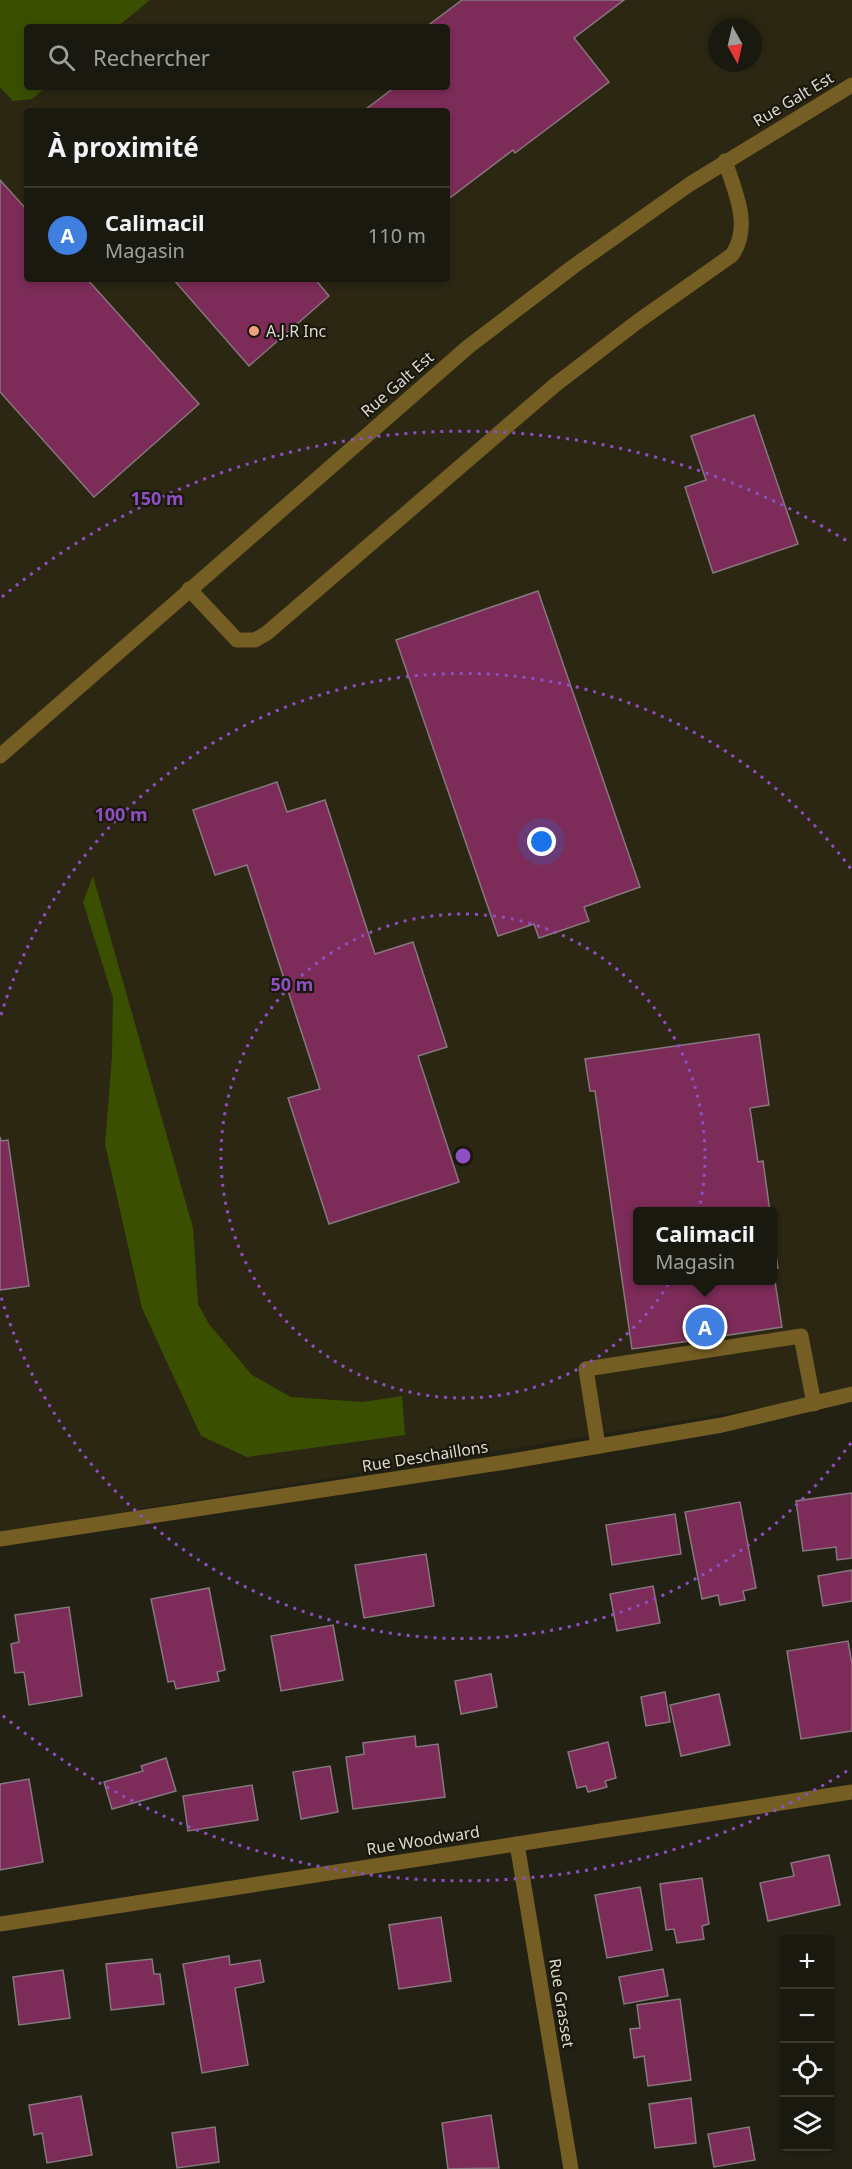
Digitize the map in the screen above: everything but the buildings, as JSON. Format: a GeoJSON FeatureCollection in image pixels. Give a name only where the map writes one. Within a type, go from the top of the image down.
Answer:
{"type":"FeatureCollection","features":[{"type":"Feature","properties":{"kind":"street","name":"Rue Galt Est"},"geometry":{"type":"LineString","coordinates":[[0,756],[468,346],[574,266],[725,161],[852,85]]}},
{"type":"Feature","properties":{"kind":"street"},"geometry":{"type":"LineString","coordinates":[[189,589],[237,639],[243,642],[255,640],[267,633],[555,385],[652,311],[732,255],[739,245],[743,231],[739,205],[725,161]]}},
{"type":"Feature","properties":{"kind":"street"},"geometry":{"type":"LineString","coordinates":[[598,1446],[586,1369],[801,1336],[814,1404]]}},
{"type":"Feature","properties":{"kind":"street","name":"Rue Deschaillons"},"geometry":{"type":"LineString","coordinates":[[0,1539],[722,1425],[852,1394]]}},
{"type":"Feature","properties":{"kind":"street","name":"Rue Woodward"},"geometry":{"type":"LineString","coordinates":[[0,1924],[852,1792]]}},
{"type":"Feature","properties":{"kind":"street","name":"Rue Grasset"},"geometry":{"type":"LineString","coordinates":[[517,1844],[571,2169]]}},
{"type":"Feature","properties":{"kind":"shaded area"},"geometry":{"type":"Polygon","coordinates":[[[0,0],[852,0],[852,1393],[0,1532],[0,0]]]}},
{"type":"Feature","properties":{"kind":"green space"},"geometry":{"type":"Polygon","coordinates":[[[0,0],[150,0],[121,24],[24,24],[24,90],[42,90],[32,99],[13,101],[0,87],[0,0]]]}},
{"type":"Feature","properties":{"kind":"green space"},"geometry":{"type":"Polygon","coordinates":[[[93,876],[193,1228],[198,1304],[209,1324],[252,1375],[291,1397],[363,1402],[402,1396],[405,1435],[247,1457],[201,1436],[142,1308],[105,1144],[112,1056],[113,998],[83,902],[93,876]]]}},
{"type":"Feature","properties":{"kind":"place","name":"A.J.R Inc"},"geometry":{"type":"Point","coordinates":[254,331]}},
{"type":"Feature","properties":{"kind":"place","name":"Calimacil"},"geometry":{"type":"Point","coordinates":[705,1327]}}]}
